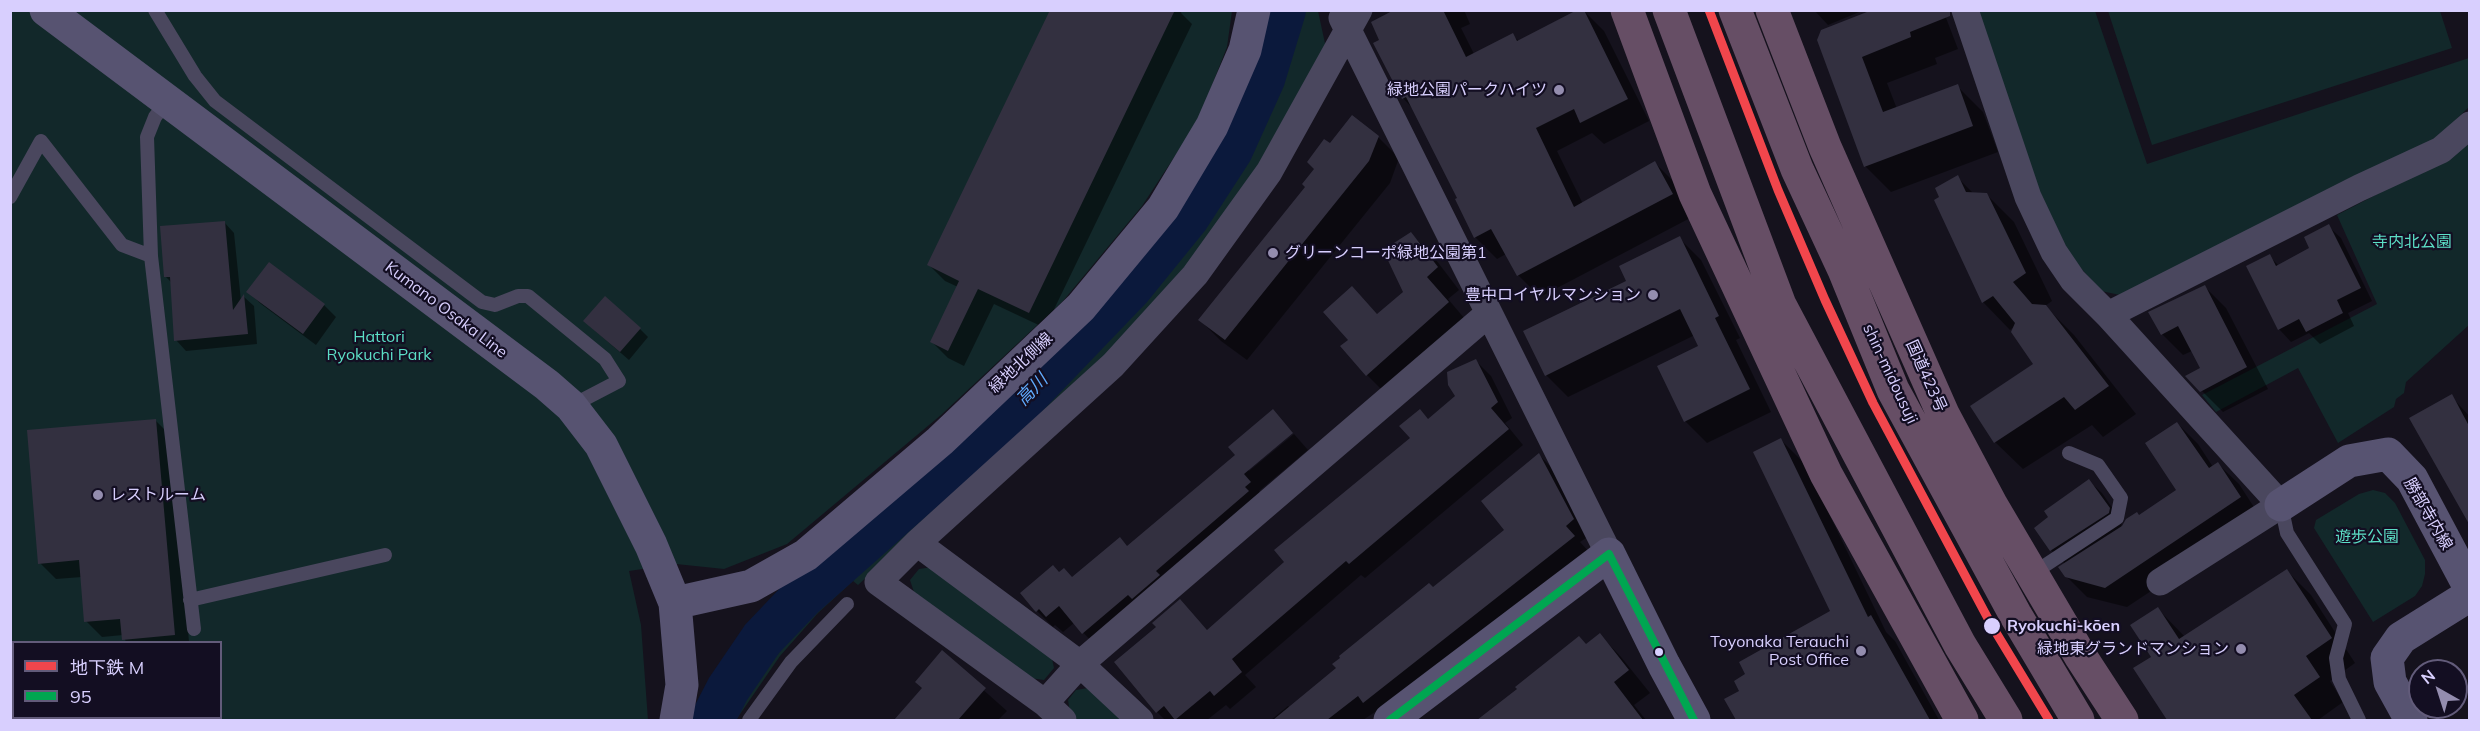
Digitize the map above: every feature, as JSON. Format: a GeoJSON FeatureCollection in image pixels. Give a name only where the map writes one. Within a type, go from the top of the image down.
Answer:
{"type":"FeatureCollection","features":[{"type":"Feature","properties":{"kind":"highway"},"geometry":{"type":"LineString","coordinates":[[1627,10],[1695,194],[1826,474],[1962,720]]}},
{"type":"Feature","properties":{"kind":"highway"},"geometry":{"type":"LineString","coordinates":[[1669,10],[1780,305],[1826,474]]}},
{"type":"Feature","properties":{"kind":"highway","name":"shin-midousuji"},"geometry":{"type":"LineString","coordinates":[[1735,10],[1797,169],[1844,270],[1893,390],[2015,614],[2078,720]]}},
{"type":"Feature","properties":{"kind":"highway","name":"国道423号"},"geometry":{"type":"LineString","coordinates":[[1772,10],[1825,147],[1943,414],[2080,657],[2122,720]]}},
{"type":"Feature","properties":{"kind":"highway"},"geometry":{"type":"LineString","coordinates":[[1844,270],[1943,414]]}},
{"type":"Feature","properties":{"kind":"highway"},"geometry":{"type":"LineString","coordinates":[[1780,305],[1960,645],[2006,720]]}},
{"type":"Feature","properties":{"kind":"street","name":"Kumano Osaka Line"},"geometry":{"type":"LineString","coordinates":[[46,10],[538,378],[571,406],[601,446],[651,545],[675,603],[682,686],[676,720]]}},
{"type":"Feature","properties":{"kind":"street","name":"緑地北側線"},"geometry":{"type":"LineString","coordinates":[[675,603],[751,586],[806,555],[939,441],[1081,307],[1162,208],[1212,126],[1245,50],[1254,10]]}},
{"type":"Feature","properties":{"kind":"street"},"geometry":{"type":"LineString","coordinates":[[1965,10],[2028,197],[2054,252],[2073,280],[2108,315],[2281,505],[2160,582]]}},
{"type":"Feature","properties":{"kind":"street"},"geometry":{"type":"LineString","coordinates":[[1348,17],[1269,172],[1195,275],[1113,365],[917,543],[878,582],[1054,712],[1080,664],[1488,314]]}},
{"type":"Feature","properties":{"kind":"street"},"geometry":{"type":"LineString","coordinates":[[1348,17],[1488,314],[1664,665],[1694,720]]}},
{"type":"Feature","properties":{"kind":"street"},"geometry":{"type":"LineString","coordinates":[[2108,315],[2359,188],[2441,150],[2469,125]]}},
{"type":"Feature","properties":{"kind":"street","name":"勝部寺内線"},"geometry":{"type":"LineString","coordinates":[[2281,505],[2349,461],[2388,454],[2412,479],[2469,588]]}},
{"type":"Feature","properties":{"kind":"street"},"geometry":{"type":"LineString","coordinates":[[917,543],[1080,664],[1140,720]]}},
{"type":"Feature","properties":{"kind":"street"},"geometry":{"type":"LineString","coordinates":[[1390,720],[1609,554]]}},
{"type":"Feature","properties":{"kind":"street"},"geometry":{"type":"LineString","coordinates":[[2411,720],[2390,682],[2387,658],[2401,638],[2469,595]]}},
{"type":"Feature","properties":{"kind":"lane"},"geometry":{"type":"LineString","coordinates":[[155,10],[195,76],[215,101],[482,302],[495,305],[518,296],[528,296],[605,359],[619,381],[571,406]]}},
{"type":"Feature","properties":{"kind":"lane"},"geometry":{"type":"LineString","coordinates":[[167,101],[155,117],[147,137],[151,256],[194,629]]}},
{"type":"Feature","properties":{"kind":"lane"},"geometry":{"type":"LineString","coordinates":[[10,197],[41,141],[122,245],[151,256]]}},
{"type":"Feature","properties":{"kind":"lane"},"geometry":{"type":"LineString","coordinates":[[2032,574],[2117,518],[2121,498],[2098,465],[2069,453]]}},
{"type":"Feature","properties":{"kind":"lane"},"geometry":{"type":"LineString","coordinates":[[2281,505],[2287,533],[2345,624],[2336,658],[2339,680],[2359,720]]}},
{"type":"Feature","properties":{"kind":"lane"},"geometry":{"type":"LineString","coordinates":[[190,600],[385,555]]}},
{"type":"Feature","properties":{"kind":"lane"},"geometry":{"type":"LineString","coordinates":[[749,720],[791,662],[847,604]]}},
{"type":"Feature","properties":{"kind":"green space","name":"Hattori Ryokuchi Park"},"geometry":{"type":"Polygon","coordinates":[[[10,11],[1232,11],[1227,47],[1198,121],[1142,206],[1063,301],[941,415],[787,544],[724,569],[676,564],[629,571],[641,625],[648,720],[11,720],[10,11]]]}},
{"type":"Feature","properties":{"kind":"green space"},"geometry":{"type":"Polygon","coordinates":[[[1292,11],[1318,11],[1326,48],[1262,167],[1188,270],[1109,355],[858,585],[853,581],[818,613],[780,656],[736,720],[718,720],[733,693],[768,643],[806,602],[1017,417],[1140,290],[1193,224],[1238,154],[1269,80],[1292,11]]]}},
{"type":"Feature","properties":{"kind":"green space"},"geometry":{"type":"Polygon","coordinates":[[[1978,11],[2095,11],[2147,164],[2469,58],[2469,107],[2438,137],[2120,295],[2101,291],[2071,257],[2040,193],[1978,11]]]}},
{"type":"Feature","properties":{"kind":"green space"},"geometry":{"type":"Polygon","coordinates":[[[2108,11],[2440,11],[2452,48],[2152,145],[2108,11]]]}},
{"type":"Feature","properties":{"kind":"green space","name":"寺内北公園"},"geometry":{"type":"Polygon","coordinates":[[[2469,133],[2469,325],[2406,382],[2404,393],[2396,399],[2394,407],[2338,443],[2298,368],[2216,412],[2202,395],[2377,304],[2337,215],[2389,188],[2469,133]]]}},
{"type":"Feature","properties":{"kind":"green space","name":"遊歩公園"},"geometry":{"type":"Polygon","coordinates":[[[2373,490],[2385,493],[2395,503],[2425,560],[2425,574],[2422,586],[2415,596],[2373,622],[2314,528],[2316,520],[2359,494],[2373,490]]]}},
{"type":"Feature","properties":{"kind":"green space"},"geometry":{"type":"Polygon","coordinates":[[[932,567],[1051,654],[1054,668],[1044,680],[1030,678],[914,592],[910,580],[919,569],[932,567]]]}},
{"type":"Feature","properties":{"kind":"green space"},"geometry":{"type":"Polygon","coordinates":[[[1088,688],[1124,720],[1078,720],[1070,713],[1068,700],[1076,690],[1088,688]]]}},
{"type":"Feature","properties":{"kind":"building"},"geometry":{"type":"Polygon","coordinates":[[[1050,10],[1175,10],[1029,313],[978,289],[948,351],[930,342],[959,281],[927,265],[1050,10]]]}},
{"type":"Feature","properties":{"kind":"building"},"geometry":{"type":"Polygon","coordinates":[[[1394,10],[1443,10],[1466,57],[1513,33],[1517,41],[1577,10],[1584,10],[1628,99],[1580,123],[1574,109],[1536,128],[1574,207],[1655,161],[1673,194],[1517,276],[1491,229],[1474,238],[1455,199],[1457,198],[1406,97],[1402,99],[1373,43],[1379,40],[1371,22],[1394,10]]]}},
{"type":"Feature","properties":{"kind":"building"},"geometry":{"type":"Polygon","coordinates":[[[1872,10],[1950,10],[1950,16],[1910,32],[1911,37],[1862,57],[1883,112],[1958,84],[1973,126],[1864,167],[1817,40],[1821,30],[1872,10]]]}},
{"type":"Feature","properties":{"kind":"building","name":"グリーンコーポ緑地公園第1"},"geometry":{"type":"Polygon","coordinates":[[[1352,115],[1379,136],[1369,161],[1225,340],[1198,320],[1305,187],[1302,184],[1314,169],[1307,162],[1324,139],[1330,143],[1352,115]]]}},
{"type":"Feature","properties":{"kind":"building"},"geometry":{"type":"Polygon","coordinates":[[[1958,175],[1966,192],[1987,193],[2026,273],[2013,282],[2032,304],[2046,305],[2109,386],[2075,410],[2064,397],[1994,443],[1970,406],[2033,364],[2011,332],[2015,323],[1993,296],[1982,303],[1934,200],[1939,197],[1935,188],[1958,175]]]}},
{"type":"Feature","properties":{"kind":"building"},"geometry":{"type":"Polygon","coordinates":[[[225,221],[233,310],[244,294],[248,334],[174,341],[170,277],[164,277],[160,226],[225,221]]]}},
{"type":"Feature","properties":{"kind":"building"},"geometry":{"type":"Polygon","coordinates":[[[2329,224],[2361,288],[2337,300],[2343,313],[2306,332],[2299,319],[2278,330],[2246,266],[2270,254],[2276,266],[2309,248],[2304,237],[2329,224]]]}},
{"type":"Feature","properties":{"kind":"building"},"geometry":{"type":"Polygon","coordinates":[[[1411,232],[1438,267],[1427,277],[1449,302],[1366,376],[1340,346],[1348,340],[1323,312],[1352,286],[1377,314],[1403,292],[1383,250],[1411,232]]]}},
{"type":"Feature","properties":{"kind":"building","name":"豊中ロイヤルマンション"},"geometry":{"type":"Polygon","coordinates":[[[1680,236],[1719,316],[1715,318],[1750,389],[1684,422],[1657,366],[1698,346],[1680,309],[1545,376],[1523,331],[1626,281],[1619,266],[1680,236]]]}},
{"type":"Feature","properties":{"kind":"building"},"geometry":{"type":"Polygon","coordinates":[[[269,262],[325,304],[303,334],[246,292],[269,262]]]}},
{"type":"Feature","properties":{"kind":"building"},"geometry":{"type":"Polygon","coordinates":[[[2205,285],[2247,367],[2200,392],[2185,376],[2200,368],[2178,326],[2161,335],[2148,312],[2205,285]]]}},
{"type":"Feature","properties":{"kind":"building"},"geometry":{"type":"Polygon","coordinates":[[[605,296],[641,328],[620,352],[583,321],[605,296]]]}},
{"type":"Feature","properties":{"kind":"building"},"geometry":{"type":"Polygon","coordinates":[[[1476,359],[1498,402],[1491,408],[1509,429],[1349,564],[1346,561],[1232,659],[1242,672],[1214,696],[1210,691],[1175,720],[1164,706],[1156,713],[1114,662],[1156,627],[1152,623],[1180,599],[1207,630],[1284,562],[1274,550],[1410,438],[1399,426],[1420,409],[1428,419],[1455,396],[1448,385],[1447,372],[1476,359]]]}},
{"type":"Feature","properties":{"kind":"building"},"geometry":{"type":"Polygon","coordinates":[[[2452,394],[2469,426],[2469,524],[2409,418],[2452,394]]]}},
{"type":"Feature","properties":{"kind":"building"},"geometry":{"type":"Polygon","coordinates":[[[1273,409],[1293,433],[1244,474],[1251,482],[1245,487],[1249,491],[1156,571],[1160,575],[1132,599],[1128,595],[1082,634],[1059,606],[1046,617],[1039,609],[1036,612],[1020,593],[1053,565],[1059,572],[1064,568],[1072,577],[1120,537],[1127,546],[1235,455],[1228,447],[1273,409]]]}},
{"type":"Feature","properties":{"kind":"building","name":"レストルーム"},"geometry":{"type":"Polygon","coordinates":[[[156,419],[175,635],[122,640],[120,619],[84,622],[79,560],[38,564],[27,430],[156,419]]]}},
{"type":"Feature","properties":{"kind":"building"},"geometry":{"type":"Polygon","coordinates":[[[2177,422],[2209,468],[2218,462],[2241,497],[2105,588],[2065,577],[2058,567],[2122,526],[2126,519],[2137,512],[2139,515],[2176,490],[2145,443],[2177,422]]]}},
{"type":"Feature","properties":{"kind":"building"},"geometry":{"type":"Polygon","coordinates":[[[1781,438],[1868,617],[1871,615],[1930,720],[1736,720],[1724,699],[1739,691],[1734,681],[1745,674],[1739,662],[1830,611],[1753,452],[1781,438]]]}},
{"type":"Feature","properties":{"kind":"building"},"geometry":{"type":"Polygon","coordinates":[[[1539,453],[1574,519],[1566,526],[1575,536],[1363,703],[1358,696],[1327,720],[1273,720],[1336,668],[1332,664],[1340,658],[1339,656],[1429,583],[1433,587],[1504,530],[1481,501],[1539,453]]]}},
{"type":"Feature","properties":{"kind":"building"},"geometry":{"type":"Polygon","coordinates":[[[2089,479],[2110,508],[2109,513],[2050,551],[2034,528],[2048,517],[2044,511],[2089,479]]]}},
{"type":"Feature","properties":{"kind":"building","name":"緑地東グランドマンション"},"geometry":{"type":"Polygon","coordinates":[[[2287,569],[2332,638],[2306,656],[2320,677],[2294,695],[2312,720],[2167,720],[2133,668],[2151,657],[2130,625],[2158,607],[2179,639],[2287,569]]]}},
{"type":"Feature","properties":{"kind":"building"},"geometry":{"type":"Polygon","coordinates":[[[1600,633],[1629,670],[1614,682],[1643,720],[1477,720],[1579,636],[1586,644],[1600,633]]]}},
{"type":"Feature","properties":{"kind":"building"},"geometry":{"type":"Polygon","coordinates":[[[942,650],[986,688],[958,720],[894,720],[922,688],[915,682],[942,650]]]}},
{"type":"Feature","properties":{"kind":"waterway","name":"高川"},"geometry":{"type":"LineString","coordinates":[[712,720],[728,689],[762,639],[802,597],[1011,412],[1131,287],[1187,218],[1231,150],[1263,79],[1284,10]]}},
{"type":"Feature","properties":{"kind":"metro line","name":"M"},"geometry":{"type":"LineString","coordinates":[[1709,10],[1778,190],[1825,300],[1873,403],[1992,626],[2049,720]]}},
{"type":"Feature","properties":{"kind":"transit line","name":"95"},"geometry":{"type":"LineString","coordinates":[[1390,720],[1609,554],[1694,720]]}},
{"type":"Feature","properties":{"kind":"place","name":"緑地公園パークハイツ"},"geometry":{"type":"Point","coordinates":[1559,90]}},
{"type":"Feature","properties":{"kind":"place","name":"グリーンコーポ緑地公園第1"},"geometry":{"type":"Point","coordinates":[1273,253]}},
{"type":"Feature","properties":{"kind":"place","name":"豊中ロイヤルマンション"},"geometry":{"type":"Point","coordinates":[1653,295]}},
{"type":"Feature","properties":{"kind":"place","name":"レストルーム"},"geometry":{"type":"Point","coordinates":[98,495]}},
{"type":"Feature","properties":{"kind":"place","name":"Ryokuchi-kōen"},"geometry":{"type":"Point","coordinates":[1992,626]}},
{"type":"Feature","properties":{"kind":"place","name":"緑地東グランドマンション"},"geometry":{"type":"Point","coordinates":[2241,649]}},
{"type":"Feature","properties":{"kind":"place","name":"Toyonaka Terauchi Post Office"},"geometry":{"type":"Point","coordinates":[1861,651]}}]}
